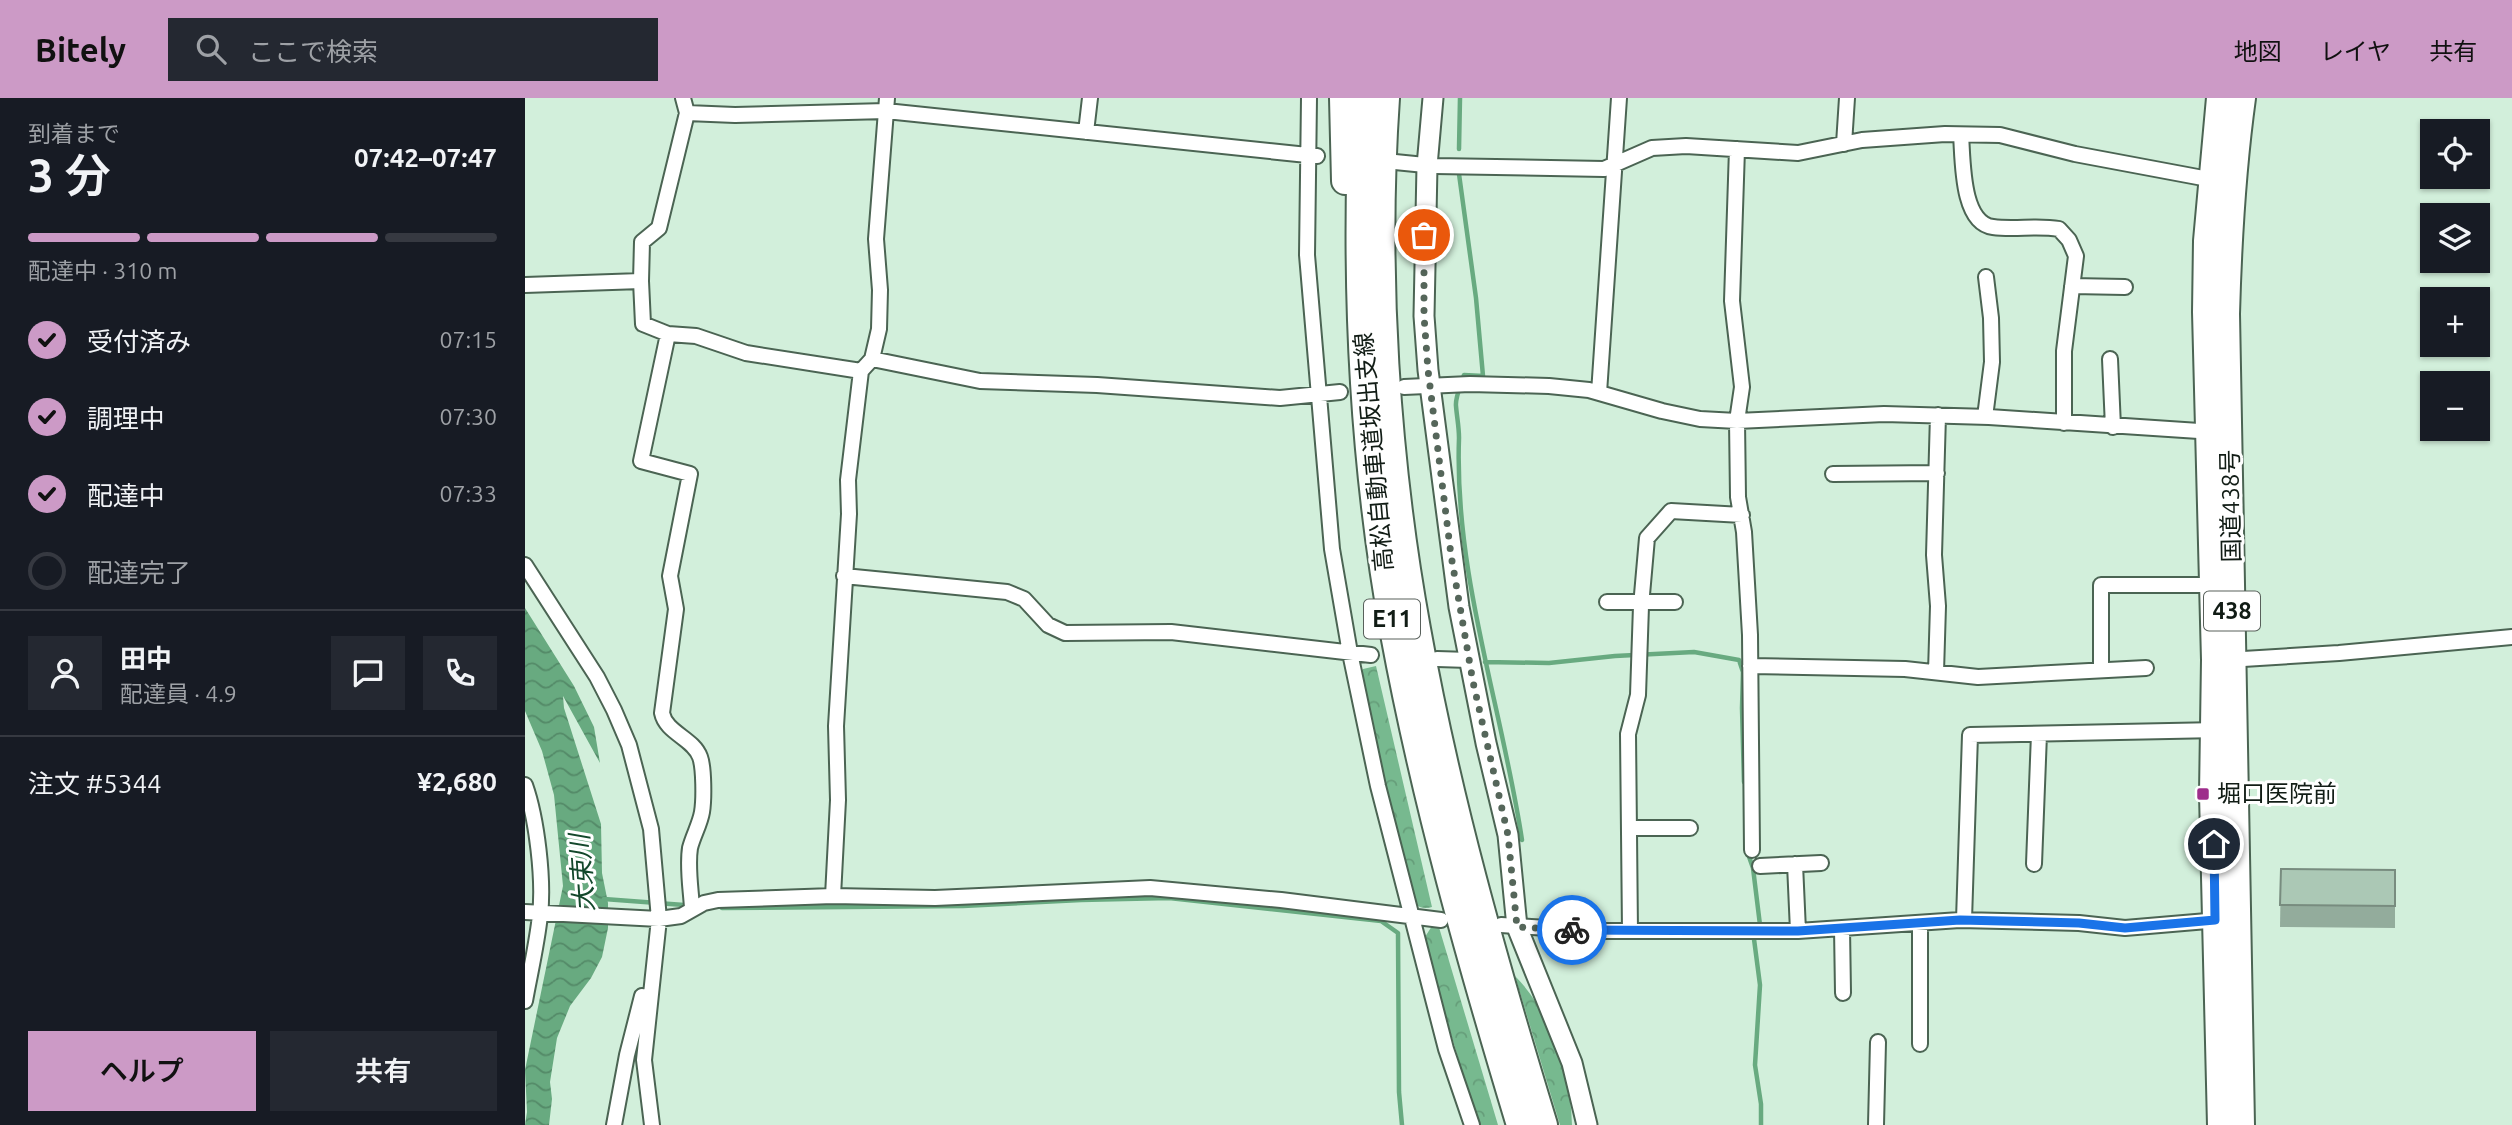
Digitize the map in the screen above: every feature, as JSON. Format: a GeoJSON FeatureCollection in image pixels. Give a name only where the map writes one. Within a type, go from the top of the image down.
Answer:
{"type":"FeatureCollection","features":[{"type":"Feature","properties":{"kind":"highway"},"geometry":{"type":"LineString","coordinates":[[1343,98],[1352,387]]}},
{"type":"Feature","properties":{"kind":"highway","name":"高松自動車道坂出支線"},"geometry":{"type":"LineString","coordinates":[[1363,98],[1352,387],[1415,738],[1444,860],[1520,1125]]}},
{"type":"Feature","properties":{"kind":"highway","name":"高松自動車道坂出支線"},"geometry":{"type":"LineString","coordinates":[[1386,98],[1382,214],[1387,378],[1401,524],[1437,730],[1509,1012],[1544,1125]]}},
{"type":"Feature","properties":{"kind":"highway","name":"国道438号"},"geometry":{"type":"LineString","coordinates":[[2220,98],[2226,314],[2219,432],[2226,921],[2221,1125]]}},
{"type":"Feature","properties":{"kind":"highway","name":"国道438号"},"geometry":{"type":"LineString","coordinates":[[2222,182],[2242,98]]}},
{"type":"Feature","properties":{"kind":"highway","name":"国道438号"},"geometry":{"type":"LineString","coordinates":[[2226,921],[2241,1125]]}},
{"type":"Feature","properties":{"kind":"street"},"geometry":{"type":"LineString","coordinates":[[683,98],[687,113],[659,228],[642,243],[643,324],[668,334],[696,337],[746,354],[861,371]]}},
{"type":"Feature","properties":{"kind":"street"},"geometry":{"type":"LineString","coordinates":[[1086,132],[1090,98]]}},
{"type":"Feature","properties":{"kind":"street"},"geometry":{"type":"LineString","coordinates":[[1309,98],[1313,156],[1307,255],[1332,549],[1350,653],[1378,786],[1446,1049],[1472,1125]]}},
{"type":"Feature","properties":{"kind":"street"},"geometry":{"type":"LineString","coordinates":[[1433,98],[1427,166],[1424,316],[1451,555],[1469,660],[1508,835],[1509,926],[1572,1063],[1587,1125]]}},
{"type":"Feature","properties":{"kind":"street"},"geometry":{"type":"LineString","coordinates":[[1599,393],[1619,98]]}},
{"type":"Feature","properties":{"kind":"street"},"geometry":{"type":"LineString","coordinates":[[1845,144],[1847,98]]}},
{"type":"Feature","properties":{"kind":"street"},"geometry":{"type":"LineString","coordinates":[[687,113],[735,115],[886,104],[1086,132],[1313,156]]}},
{"type":"Feature","properties":{"kind":"street"},"geometry":{"type":"LineString","coordinates":[[833,896],[838,800],[836,726],[849,514],[848,480],[861,371],[872,359],[879,329],[880,290],[876,239],[886,104]]}},
{"type":"Feature","properties":{"kind":"street"},"geometry":{"type":"LineString","coordinates":[[1961,135],[1969,205],[1976,218],[1989,227],[2043,226],[2059,229],[2069,240],[2075,256],[2064,351],[2064,423]]}},
{"type":"Feature","properties":{"kind":"street"},"geometry":{"type":"LineString","coordinates":[[1395,162],[1427,166],[1604,169],[1652,148],[1686,146],[1798,153],[1862,140],[2000,135],[2075,154],[2222,182]]}},
{"type":"Feature","properties":{"kind":"street"},"geometry":{"type":"LineString","coordinates":[[1737,149],[1732,301],[1742,387],[1737,421],[1738,497],[1744,532],[1750,666],[1752,850]]}},
{"type":"Feature","properties":{"kind":"street"},"geometry":{"type":"LineString","coordinates":[[1985,417],[1992,362],[1991,318],[1986,277]]}},
{"type":"Feature","properties":{"kind":"street"},"geometry":{"type":"LineString","coordinates":[[525,285],[641,281]]}},
{"type":"Feature","properties":{"kind":"street"},"geometry":{"type":"LineString","coordinates":[[2072,286],[2125,287]]}},
{"type":"Feature","properties":{"kind":"street"},"geometry":{"type":"LineString","coordinates":[[668,334],[641,461],[690,474],[670,576],[676,609],[662,713],[664,721],[699,755],[702,766],[702,811],[690,850],[692,908]]}},
{"type":"Feature","properties":{"kind":"street"},"geometry":{"type":"LineString","coordinates":[[872,359],[980,381],[1097,385],[1280,398],[1319,395],[1352,387]]}},
{"type":"Feature","properties":{"kind":"street"},"geometry":{"type":"LineString","coordinates":[[2111,359],[2113,427]]}},
{"type":"Feature","properties":{"kind":"street"},"geometry":{"type":"LineString","coordinates":[[1403,387],[1460,384],[1549,386],[1589,390],[1700,419],[1737,421],[1884,414],[1938,415],[2219,432]]}},
{"type":"Feature","properties":{"kind":"street"},"geometry":{"type":"LineString","coordinates":[[1936,672],[1938,606],[1934,555],[1938,415]]}},
{"type":"Feature","properties":{"kind":"street"},"geometry":{"type":"LineString","coordinates":[[1833,474],[1937,473]]}},
{"type":"Feature","properties":{"kind":"street"},"geometry":{"type":"LineString","coordinates":[[1630,931],[1628,734],[1638,695],[1641,602],[1647,538],[1671,511],[1742,515]]}},
{"type":"Feature","properties":{"kind":"street"},"geometry":{"type":"LineString","coordinates":[[525,565],[597,677],[629,745],[652,829],[655,911],[644,1060],[652,1125]]}},
{"type":"Feature","properties":{"kind":"street"},"geometry":{"type":"LineString","coordinates":[[844,576],[1007,592],[1024,599],[1048,625],[1065,633],[1171,632],[1371,655]]}},
{"type":"Feature","properties":{"kind":"street"},"geometry":{"type":"LineString","coordinates":[[2101,670],[2101,585],[2222,585]]}},
{"type":"Feature","properties":{"kind":"street"},"geometry":{"type":"LineString","coordinates":[[1607,601],[1675,602]]}},
{"type":"Feature","properties":{"kind":"street"},"geometry":{"type":"LineString","coordinates":[[2224,660],[2512,637]]}},
{"type":"Feature","properties":{"kind":"street"},"geometry":{"type":"LineString","coordinates":[[1437,659],[1469,660]]}},
{"type":"Feature","properties":{"kind":"street"},"geometry":{"type":"LineString","coordinates":[[1750,666],[1905,669],[1978,677],[2146,668]]}},
{"type":"Feature","properties":{"kind":"street"},"geometry":{"type":"LineString","coordinates":[[1964,920],[1970,735],[2224,729]]}},
{"type":"Feature","properties":{"kind":"street"},"geometry":{"type":"LineString","coordinates":[[2034,864],[2039,734]]}},
{"type":"Feature","properties":{"kind":"street"},"geometry":{"type":"LineString","coordinates":[[525,785],[538,848],[544,913],[525,1001]]}},
{"type":"Feature","properties":{"kind":"street"},"geometry":{"type":"LineString","coordinates":[[1629,828],[1690,828]]}},
{"type":"Feature","properties":{"kind":"street"},"geometry":{"type":"LineString","coordinates":[[1760,866],[1821,863]]}},
{"type":"Feature","properties":{"kind":"street"},"geometry":{"type":"LineString","coordinates":[[1795,864],[1798,931]]}},
{"type":"Feature","properties":{"kind":"street"},"geometry":{"type":"LineString","coordinates":[[525,912],[655,911],[681,916],[692,908],[718,900],[833,896],[935,898],[1150,888],[1281,900],[1441,920]]}},
{"type":"Feature","properties":{"kind":"street"},"geometry":{"type":"LineString","coordinates":[[1509,926],[1630,931],[1798,931],[1964,920],[2079,923],[2125,928],[2226,921]]}},
{"type":"Feature","properties":{"kind":"street"},"geometry":{"type":"LineString","coordinates":[[1920,923],[1920,1044]]}},
{"type":"Feature","properties":{"kind":"street"},"geometry":{"type":"LineString","coordinates":[[1842,928],[1843,993]]}},
{"type":"Feature","properties":{"kind":"street"},"geometry":{"type":"LineString","coordinates":[[614,1125],[643,990],[651,979]]}},
{"type":"Feature","properties":{"kind":"street"},"geometry":{"type":"LineString","coordinates":[[1876,1125],[1878,1042]]}},
{"type":"Feature","properties":{"kind":"green space"},"geometry":{"type":"Polygon","coordinates":[[[1376,666],[1432,907],[1421,907],[1412,901],[1359,675],[1363,669],[1376,666]]]}},
{"type":"Feature","properties":{"kind":"green space"},"geometry":{"type":"Polygon","coordinates":[[[1438,924],[1498,1125],[1478,1125],[1423,940],[1432,926],[1438,924]]]}},
{"type":"Feature","properties":{"kind":"green space"},"geometry":{"type":"Polygon","coordinates":[[[1515,976],[1539,1008],[1557,1045],[1568,1085],[1572,1125],[1560,1125],[1515,976]]]}},
{"type":"Feature","properties":{"kind":"water","name":"大束川"},"geometry":{"type":"Polygon","coordinates":[[[525,608],[574,686],[594,727],[600,763],[563,696],[564,708],[601,824],[602,873],[608,903],[608,928],[602,957],[591,978],[570,1006],[557,1038],[550,1082],[552,1099],[549,1125],[525,1125],[525,1070],[563,886],[554,795],[542,751],[525,711],[525,608]]]}},
{"type":"Feature","properties":{"kind":"building"},"geometry":{"type":"Polygon","coordinates":[[[2281,869],[2395,870],[2395,906],[2280,905],[2281,869]]]}},
{"type":"Feature","properties":{"kind":"waterway"},"geometry":{"type":"LineString","coordinates":[[1459,149],[1460,98]]}},
{"type":"Feature","properties":{"kind":"waterway"},"geometry":{"type":"LineString","coordinates":[[1459,174],[1476,298],[1483,376],[1464,375],[1457,395],[1459,489],[1471,590],[1522,840]]}},
{"type":"Feature","properties":{"kind":"waterway"},"geometry":{"type":"LineString","coordinates":[[1485,662],[1549,663],[1694,652],[1739,660],[1743,672],[1744,782]]}},
{"type":"Feature","properties":{"kind":"waterway"},"geometry":{"type":"LineString","coordinates":[[1747,851],[1753,868],[1760,925]]}},
{"type":"Feature","properties":{"kind":"waterway"},"geometry":{"type":"LineString","coordinates":[[722,908],[963,906],[1169,898],[1381,921],[1398,933],[1399,1092],[1402,1125]]}},
{"type":"Feature","properties":{"kind":"waterway","name":"大束川"},"geometry":{"type":"LineString","coordinates":[[604,899],[684,905]]}},
{"type":"Feature","properties":{"kind":"waterway"},"geometry":{"type":"LineString","coordinates":[[1754,939],[1760,985],[1755,1065],[1761,1125]]}},
{"type":"Feature","properties":{"kind":"way so far"},"geometry":{"type":"LineString","coordinates":[[1424,235],[1424,316],[1428,370],[1451,555],[1473,682],[1508,835],[1517,927],[1572,930]]}},
{"type":"Feature","properties":{"kind":"place","name":"堀口医院前"},"geometry":{"type":"Point","coordinates":[2203,794]}},
{"type":"Feature","properties":{"kind":"route"},"geometry":{"type":"LineString","coordinates":[[1572,930],[1798,931],[1960,920],[2079,923],[2125,928],[2215,920],[2214,844]]}}]}
